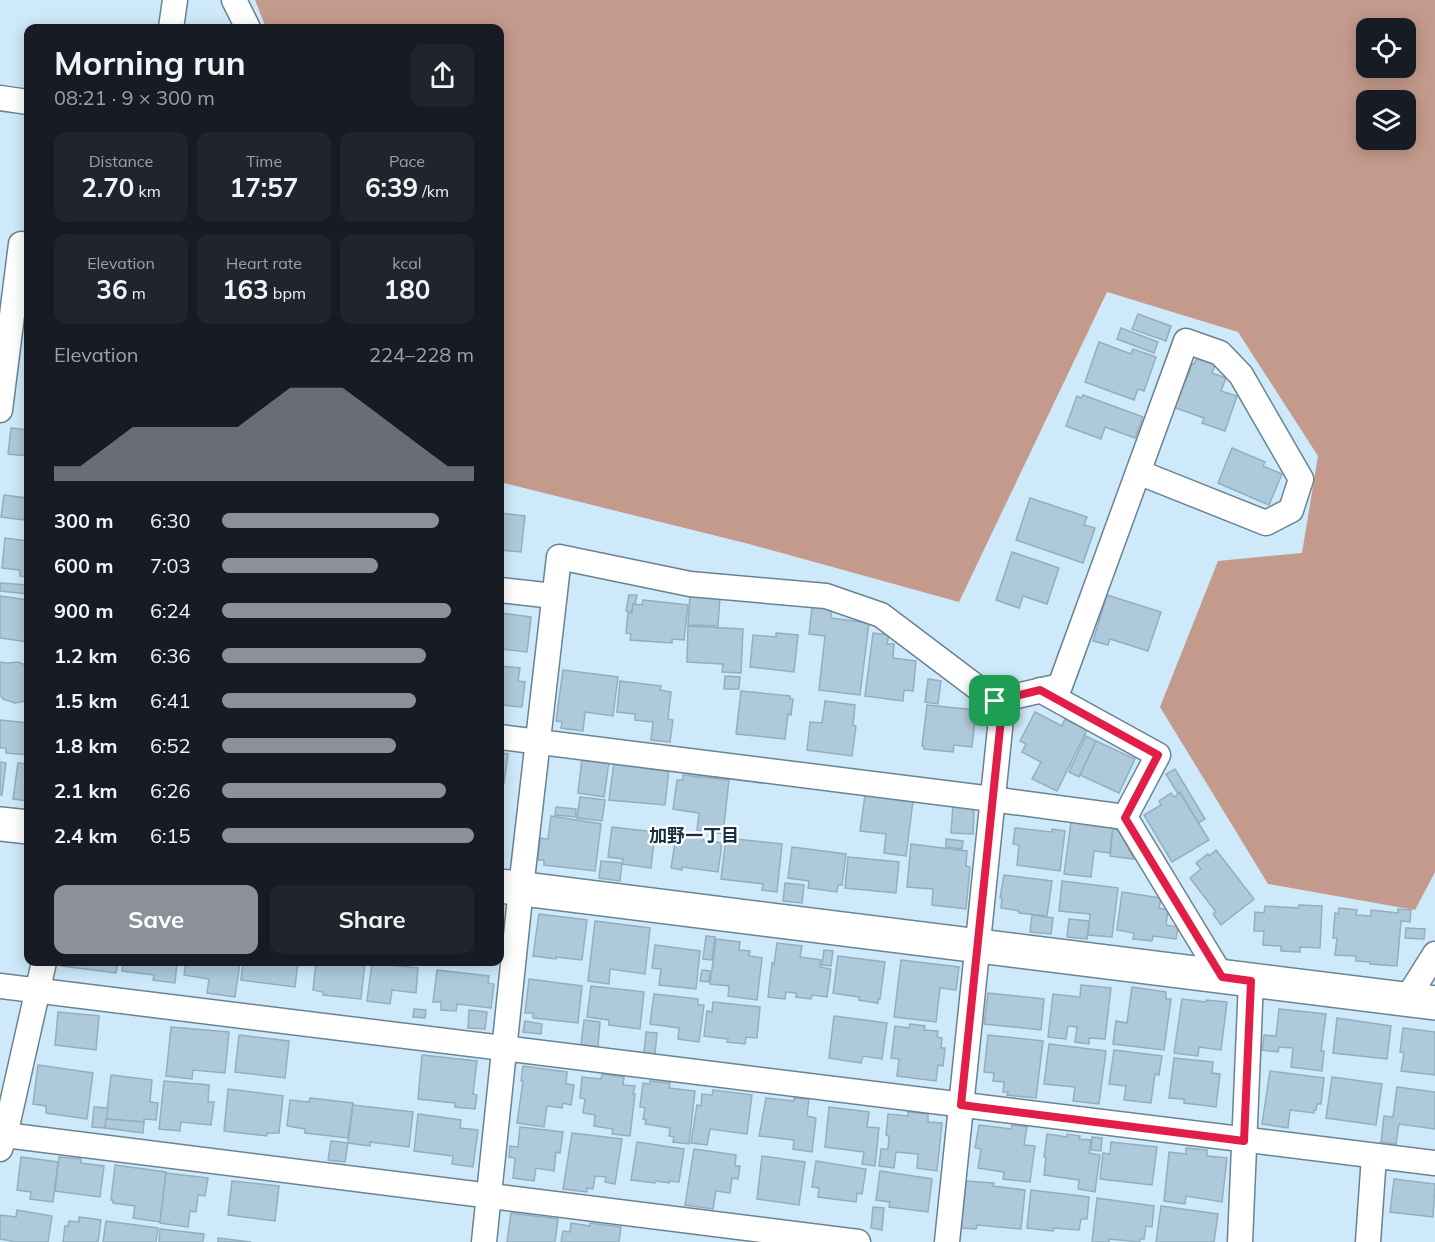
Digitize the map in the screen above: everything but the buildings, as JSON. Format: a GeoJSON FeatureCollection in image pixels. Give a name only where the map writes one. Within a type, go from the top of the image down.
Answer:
{"type":"FeatureCollection","features":[{"type":"Feature","properties":{"kind":"street"},"geometry":{"type":"LineString","coordinates":[[172,24],[175,0]]}},
{"type":"Feature","properties":{"kind":"street"},"geometry":{"type":"LineString","coordinates":[[234,0],[246,24]]}},
{"type":"Feature","properties":{"kind":"street"},"geometry":{"type":"LineString","coordinates":[[0,98],[24,101]]}},
{"type":"Feature","properties":{"kind":"street"},"geometry":{"type":"LineString","coordinates":[[1,398],[16,244]]}},
{"type":"Feature","properties":{"kind":"street"},"geometry":{"type":"LineString","coordinates":[[995,701],[1060,686],[1138,472],[1186,341],[1220,353],[1241,375],[1301,479],[1292,510],[1266,523],[1138,472]]}},
{"type":"Feature","properties":{"kind":"street"},"geometry":{"type":"LineString","coordinates":[[484,1242],[504,1048],[510,887],[538,742],[559,557],[690,584],[826,596],[881,615],[995,701],[1001,719],[947,1242]]}},
{"type":"Feature","properties":{"kind":"street"},"geometry":{"type":"LineString","coordinates":[[504,590],[554,596]]}},
{"type":"Feature","properties":{"kind":"street"},"geometry":{"type":"LineString","coordinates":[[1040,690],[1158,755],[1125,818]]}},
{"type":"Feature","properties":{"kind":"street"},"geometry":{"type":"LineString","coordinates":[[504,738],[1125,818],[1237,979],[1244,1141],[1240,1242]]}},
{"type":"Feature","properties":{"kind":"street"},"geometry":{"type":"LineString","coordinates":[[0,824],[24,827]]}},
{"type":"Feature","properties":{"kind":"street"},"geometry":{"type":"LineString","coordinates":[[510,887],[1421,1002],[1435,954]]}},
{"type":"Feature","properties":{"kind":"street"},"geometry":{"type":"LineString","coordinates":[[43,966],[3,1142],[489,1196],[858,1242]]}},
{"type":"Feature","properties":{"kind":"street"},"geometry":{"type":"LineString","coordinates":[[0,986],[1435,1163]]}},
{"type":"Feature","properties":{"kind":"street"},"geometry":{"type":"LineString","coordinates":[[1368,1242],[1374,1156]]}},
{"type":"Feature","properties":{"kind":"shaded area"},"geometry":{"type":"Polygon","coordinates":[[[255,0],[1435,0],[1435,872],[1415,910],[1268,884],[1160,707],[1218,561],[1302,553],[1318,456],[1238,332],[1107,292],[959,602],[749,544],[504,483],[504,24],[264,24],[255,0]]]}},
{"type":"Feature","properties":{"kind":"district","name":"加野一丁目"},"geometry":{"type":"Point","coordinates":[694,836]}},
{"type":"Feature","properties":{"kind":"route"},"geometry":{"type":"LineString","coordinates":[[1040,690],[1158,755],[1125,818],[1222,977],[1251,981],[1244,1141],[961,1105],[1001,719],[995,701],[1040,690]]}}]}
